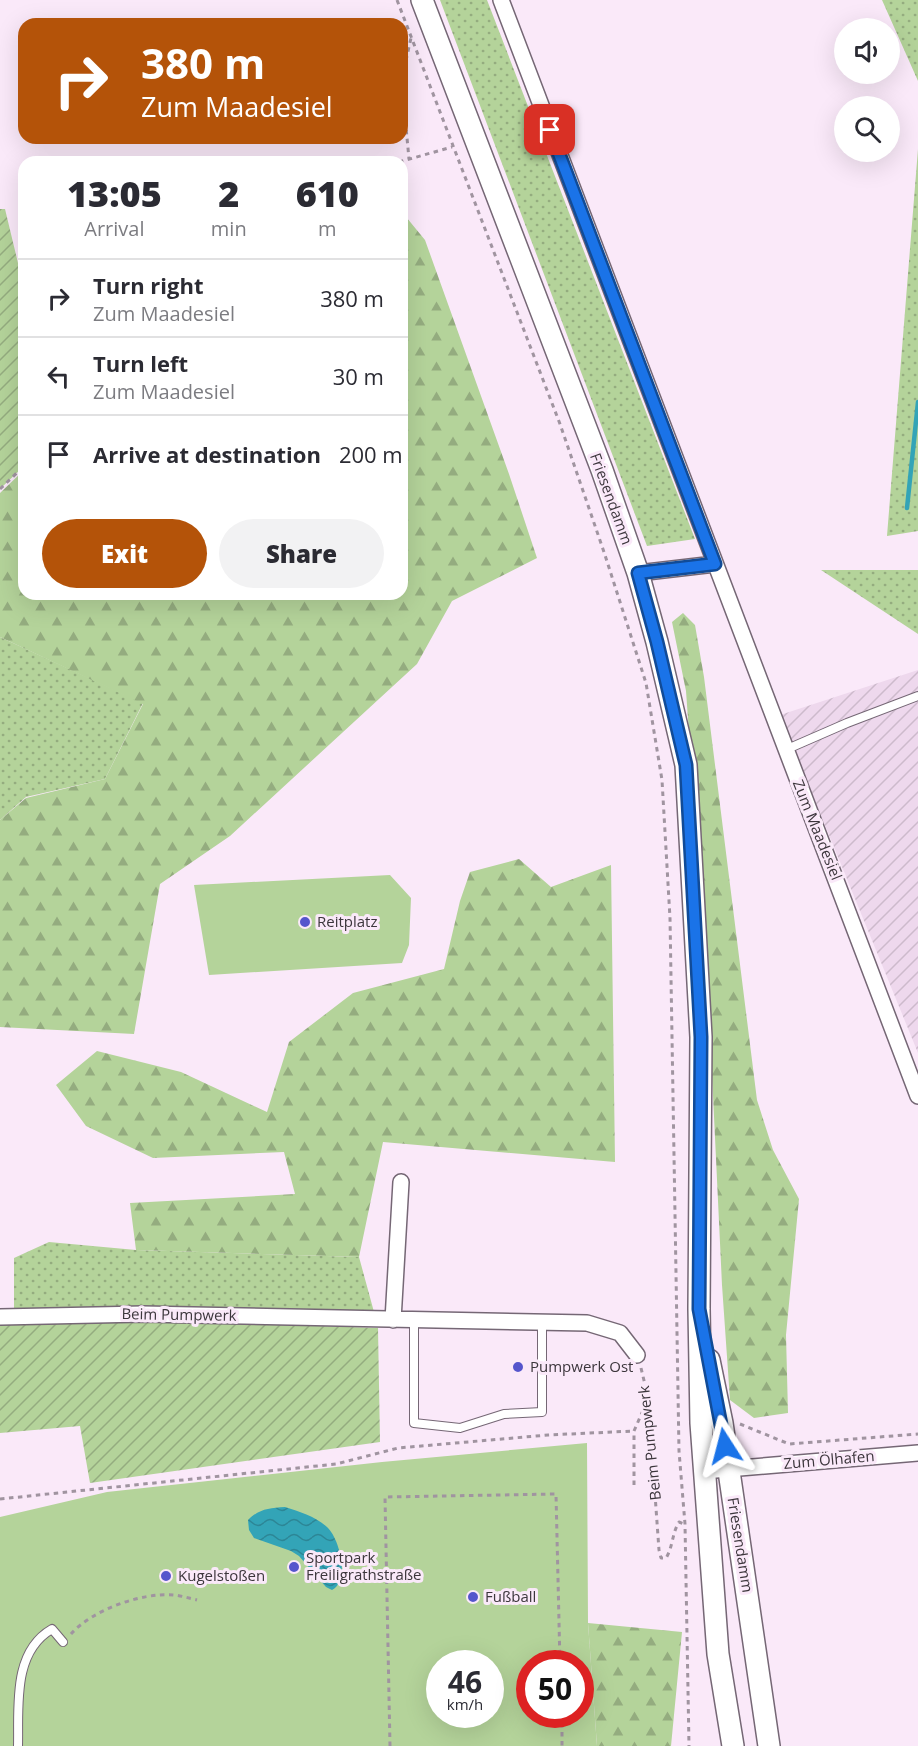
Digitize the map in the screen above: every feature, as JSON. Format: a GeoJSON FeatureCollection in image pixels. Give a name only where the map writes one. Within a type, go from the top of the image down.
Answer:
{"type":"FeatureCollection","features":[{"type":"Feature","properties":{"kind":"main road","name":"Friesendamm"},"geometry":{"type":"LineString","coordinates":[[422,0],[602,470],[638,573],[686,765],[701,1037],[700,1423],[718,1654],[733,1746]]}},
{"type":"Feature","properties":{"kind":"main road","name":"Friesendamm"},"geometry":{"type":"LineString","coordinates":[[699,1309],[722,1423],[769,1746]]}},
{"type":"Feature","properties":{"kind":"street","name":"Zum Maadesiel"},"geometry":{"type":"LineString","coordinates":[[501,0],[918,1096]]}},
{"type":"Feature","properties":{"kind":"street"},"geometry":{"type":"LineString","coordinates":[[638,573],[715,564]]}},
{"type":"Feature","properties":{"kind":"street"},"geometry":{"type":"LineString","coordinates":[[393,1320],[401,1182]]}},
{"type":"Feature","properties":{"kind":"street","name":"Beim Pumpwerk"},"geometry":{"type":"LineString","coordinates":[[0,1317],[143,1314],[587,1323],[620,1334],[637,1355]]}},
{"type":"Feature","properties":{"kind":"street","name":"Zum Ölhafen"},"geometry":{"type":"LineString","coordinates":[[704,1471],[918,1453]]}},
{"type":"Feature","properties":{"kind":"lane"},"geometry":{"type":"LineString","coordinates":[[785,750],[918,696]]}},
{"type":"Feature","properties":{"kind":"lane"},"geometry":{"type":"LineString","coordinates":[[414,1320],[414,1423],[460,1428],[504,1414],[542,1412],[542,1322]]}},
{"type":"Feature","properties":{"kind":"lane"},"geometry":{"type":"LineString","coordinates":[[18,1746],[19,1693],[26,1660],[44,1634],[52,1629],[63,1642]]}},
{"type":"Feature","properties":{"kind":"path"},"geometry":{"type":"LineString","coordinates":[[397,0],[404,18]]}},
{"type":"Feature","properties":{"kind":"path"},"geometry":{"type":"LineString","coordinates":[[408,29],[560,424],[604,552],[646,683],[662,780],[670,918],[679,1451],[685,1524],[688,1746]]}},
{"type":"Feature","properties":{"kind":"path"},"geometry":{"type":"LineString","coordinates":[[408,51],[411,37]]}},
{"type":"Feature","properties":{"kind":"path"},"geometry":{"type":"LineString","coordinates":[[408,144],[409,159],[452,147]]}},
{"type":"Feature","properties":{"kind":"path"},"geometry":{"type":"LineString","coordinates":[[0,489],[18,472]]}},
{"type":"Feature","properties":{"kind":"path","name":"Beim Pumpwerk"},"geometry":{"type":"LineString","coordinates":[[637,1355],[648,1397],[661,1558],[666,1558],[670,1551],[679,1522],[685,1524]]}},
{"type":"Feature","properties":{"kind":"path"},"geometry":{"type":"LineString","coordinates":[[634,1485],[634,1431],[648,1397]]}},
{"type":"Feature","properties":{"kind":"path"},"geometry":{"type":"LineString","coordinates":[[722,1423],[734,1421],[789,1444],[918,1434]]}},
{"type":"Feature","properties":{"kind":"path"},"geometry":{"type":"LineString","coordinates":[[0,1499],[336,1464],[398,1448],[634,1431]]}},
{"type":"Feature","properties":{"kind":"path"},"geometry":{"type":"LineString","coordinates":[[390,1746],[385,1497],[556,1494],[560,1650]]}},
{"type":"Feature","properties":{"kind":"path"},"geometry":{"type":"LineString","coordinates":[[63,1642],[74,1630],[96,1615],[136,1598],[173,1595],[197,1600]]}},
{"type":"Feature","properties":{"kind":"path"},"geometry":{"type":"LineString","coordinates":[[561,1728],[562,1746]]}},
{"type":"Feature","properties":{"kind":"shaded area"},"geometry":{"type":"Polygon","coordinates":[[[918,670],[918,1053],[780,715],[918,670]]]}},
{"type":"Feature","properties":{"kind":"green space"},"geometry":{"type":"Polygon","coordinates":[[[440,0],[487,0],[695,539],[647,546],[440,0]]]}},
{"type":"Feature","properties":{"kind":"green space"},"geometry":{"type":"Polygon","coordinates":[[[882,0],[918,0],[918,81],[900,40],[900,18],[890,18],[882,0]]]}},
{"type":"Feature","properties":{"kind":"green space"},"geometry":{"type":"Polygon","coordinates":[[[918,149],[918,531],[887,536],[918,149]]]}},
{"type":"Feature","properties":{"kind":"green space"},"geometry":{"type":"Polygon","coordinates":[[[0,209],[5,209],[18,263],[18,472],[0,489],[0,209]]]}},
{"type":"Feature","properties":{"kind":"green space"},"geometry":{"type":"Polygon","coordinates":[[[408,219],[425,240],[537,558],[452,601],[417,664],[230,836],[160,884],[134,1034],[0,1027],[0,820],[26,798],[105,779],[143,704],[0,637],[0,493],[18,476],[18,600],[408,600],[408,219]]]}},
{"type":"Feature","properties":{"kind":"green space"},"geometry":{"type":"Polygon","coordinates":[[[821,570],[918,570],[918,634],[821,570]]]}},
{"type":"Feature","properties":{"kind":"green space"},"geometry":{"type":"Polygon","coordinates":[[[683,613],[695,625],[704,677],[757,1100],[773,1150],[799,1199],[786,1335],[788,1413],[754,1418],[730,1400],[709,1011],[686,691],[672,622],[683,613]]]}},
{"type":"Feature","properties":{"kind":"green space"},"geometry":{"type":"Polygon","coordinates":[[[0,637],[143,703],[105,779],[26,797],[0,820],[0,637]]]}},
{"type":"Feature","properties":{"kind":"green space"},"geometry":{"type":"Polygon","coordinates":[[[519,859],[551,887],[611,865],[615,1162],[383,1142],[359,1257],[136,1250],[130,1203],[295,1194],[284,1152],[153,1158],[86,1126],[56,1085],[97,1051],[181,1072],[267,1112],[289,1042],[353,993],[444,969],[460,901],[470,872],[519,859]]]}},
{"type":"Feature","properties":{"kind":"green space","name":"Reitplatz"},"geometry":{"type":"Polygon","coordinates":[[[390,875],[411,898],[409,945],[402,963],[209,975],[194,885],[390,875]]]}},
{"type":"Feature","properties":{"kind":"green space"},"geometry":{"type":"Polygon","coordinates":[[[49,1242],[136,1250],[359,1257],[374,1312],[14,1308],[14,1258],[49,1242]]]}},
{"type":"Feature","properties":{"kind":"green space"},"geometry":{"type":"Polygon","coordinates":[[[142,1320],[378,1328],[380,1442],[90,1483],[80,1426],[0,1433],[0,1324],[142,1320]]]}},
{"type":"Feature","properties":{"kind":"green space","name":"Sportpark Freiligrathstraße"},"geometry":{"type":"Polygon","coordinates":[[[587,1443],[590,1650],[516,1650],[516,1728],[594,1728],[594,1705],[597,1746],[0,1746],[0,1517],[107,1492],[382,1462],[587,1443]]]}},
{"type":"Feature","properties":{"kind":"green space"},"geometry":{"type":"Polygon","coordinates":[[[588,1623],[682,1632],[671,1746],[597,1746],[594,1650],[590,1650],[588,1623]]]}},
{"type":"Feature","properties":{"kind":"water"},"geometry":{"type":"Polygon","coordinates":[[[285,1507],[317,1520],[332,1533],[339,1550],[342,1569],[341,1578],[332,1590],[326,1587],[299,1556],[254,1538],[249,1530],[248,1520],[256,1513],[285,1507]]]}},
{"type":"Feature","properties":{"kind":"waterway"},"geometry":{"type":"LineString","coordinates":[[907,508],[918,402]]}},
{"type":"Feature","properties":{"kind":"place","name":"Reitplatz"},"geometry":{"type":"Point","coordinates":[305,922]}},
{"type":"Feature","properties":{"kind":"place","name":"Pumpwerk Ost"},"geometry":{"type":"Point","coordinates":[518,1367]}},
{"type":"Feature","properties":{"kind":"place","name":"Sportpark Freiligrathstraße"},"geometry":{"type":"Point","coordinates":[294,1567]}},
{"type":"Feature","properties":{"kind":"place","name":"Kugelstoßen"},"geometry":{"type":"Point","coordinates":[166,1576]}},
{"type":"Feature","properties":{"kind":"place","name":"Fußball"},"geometry":{"type":"Point","coordinates":[473,1597]}},
{"type":"Feature","properties":{"kind":"route"},"geometry":{"type":"LineString","coordinates":[[550,130],[715,564],[638,573],[686,765],[701,1037],[699,1309],[725,1446]]}}]}
